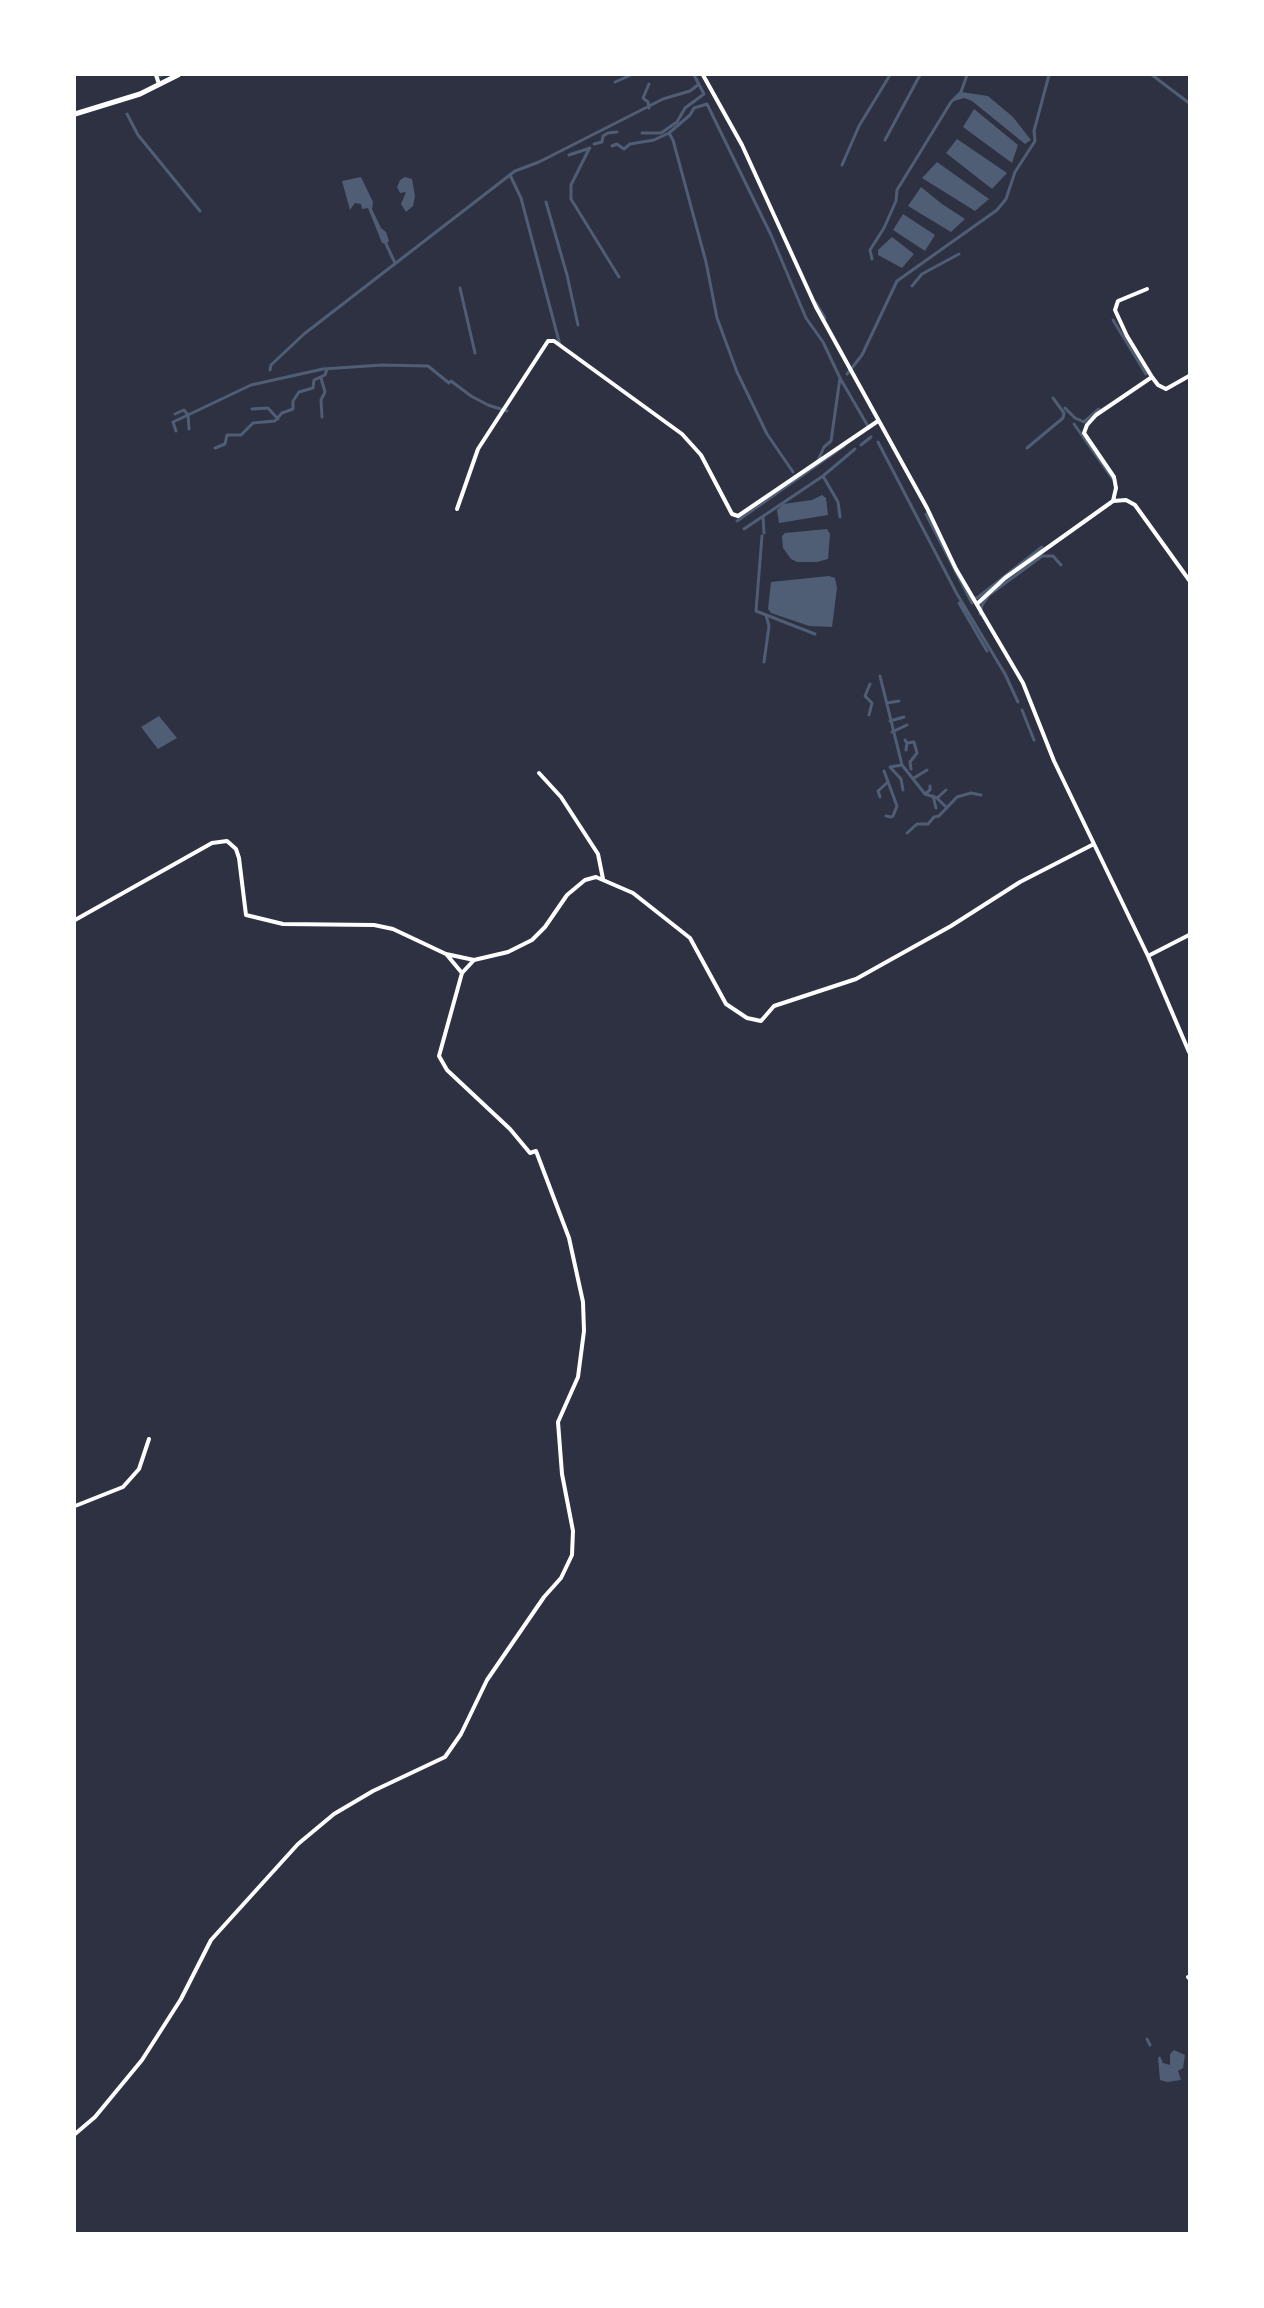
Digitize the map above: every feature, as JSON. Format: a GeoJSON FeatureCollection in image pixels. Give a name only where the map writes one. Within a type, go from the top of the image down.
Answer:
{"type":"FeatureCollection","features":[{"type":"Feature","properties":{"kind":"main road"},"geometry":{"type":"LineString","coordinates":[[75,114],[140,94],[178,75]]}},
{"type":"Feature","properties":{"kind":"street"},"geometry":{"type":"LineString","coordinates":[[156,75],[159,85]]}},
{"type":"Feature","properties":{"kind":"street"},"geometry":{"type":"LineString","coordinates":[[703,75],[742,145],[810,298],[927,508],[956,569],[1023,683],[1092,845],[1148,956],[1189,1052]]}},
{"type":"Feature","properties":{"kind":"street"},"geometry":{"type":"LineString","coordinates":[[1148,289],[1118,301],[1114,310],[1127,336],[1158,385],[1166,389],[1189,375]]}},
{"type":"Feature","properties":{"kind":"street"},"geometry":{"type":"LineString","coordinates":[[457,509],[477,448],[548,341],[554,340],[682,434],[701,455],[732,514],[738,516],[878,421]]}},
{"type":"Feature","properties":{"kind":"street"},"geometry":{"type":"LineString","coordinates":[[1113,501],[1116,488],[1114,477],[1084,432],[1096,415],[1152,377]]}},
{"type":"Feature","properties":{"kind":"street"},"geometry":{"type":"LineString","coordinates":[[978,603],[1005,578],[1113,501],[1126,500],[1135,505],[1189,580]]}},
{"type":"Feature","properties":{"kind":"street"},"geometry":{"type":"LineString","coordinates":[[539,773],[561,797],[597,854],[603,879]]}},
{"type":"Feature","properties":{"kind":"street"},"geometry":{"type":"LineString","coordinates":[[75,920],[212,843],[227,841],[236,849],[239,858],[246,915],[283,924],[374,925],[393,928],[446,954],[474,960],[508,952],[532,940],[577,885],[585,879],[603,879],[633,893],[690,938],[726,1004],[747,1018],[761,1021],[774,1006],[856,978],[951,926],[1020,882],[1092,845]]}},
{"type":"Feature","properties":{"kind":"street"},"geometry":{"type":"LineString","coordinates":[[1148,956],[1189,935]]}},
{"type":"Feature","properties":{"kind":"street"},"geometry":{"type":"LineString","coordinates":[[446,954],[462,973]]}},
{"type":"Feature","properties":{"kind":"street"},"geometry":{"type":"LineString","coordinates":[[75,2134],[95,2117],[142,2060],[181,1999],[211,1940],[298,1844],[334,1814],[373,1791],[445,1757],[461,1734],[487,1680],[544,1597],[561,1578],[572,1555],[573,1531],[559,1455],[558,1422],[578,1377],[584,1331],[583,1302],[570,1238],[536,1151],[530,1153],[510,1129],[447,1070],[439,1056],[462,973],[474,960]]}},
{"type":"Feature","properties":{"kind":"street"},"geometry":{"type":"LineString","coordinates":[[75,1506],[123,1487],[139,1469],[149,1439]]}},
{"type":"Feature","properties":{"kind":"water"},"geometry":{"type":"Polygon","coordinates":[[[961,92],[988,96],[1013,117],[1031,140],[1025,144],[972,101],[964,98],[951,102],[961,92]]]}},
{"type":"Feature","properties":{"kind":"water"},"geometry":{"type":"Polygon","coordinates":[[[974,109],[1018,145],[1012,163],[963,127],[974,109]]]}},
{"type":"Feature","properties":{"kind":"water"},"geometry":{"type":"Polygon","coordinates":[[[957,139],[1007,173],[992,189],[946,153],[957,139]]]}},
{"type":"Feature","properties":{"kind":"water"},"geometry":{"type":"Polygon","coordinates":[[[937,162],[989,199],[975,211],[922,178],[937,162]]]}},
{"type":"Feature","properties":{"kind":"water"},"geometry":{"type":"Polygon","coordinates":[[[361,177],[373,202],[372,209],[381,228],[386,232],[389,241],[386,244],[382,243],[368,208],[362,209],[361,204],[355,203],[350,210],[342,181],[361,177]]]}},
{"type":"Feature","properties":{"kind":"water"},"geometry":{"type":"Polygon","coordinates":[[[405,177],[412,179],[415,196],[413,206],[406,212],[401,204],[406,192],[400,193],[397,187],[400,180],[405,177]]]}},
{"type":"Feature","properties":{"kind":"water"},"geometry":{"type":"Polygon","coordinates":[[[921,187],[965,219],[951,232],[908,206],[921,187]]]}},
{"type":"Feature","properties":{"kind":"water"},"geometry":{"type":"Polygon","coordinates":[[[903,214],[935,235],[925,251],[893,230],[903,214]]]}},
{"type":"Feature","properties":{"kind":"water"},"geometry":{"type":"Polygon","coordinates":[[[892,237],[914,254],[902,268],[878,255],[878,250],[892,237]]]}},
{"type":"Feature","properties":{"kind":"water"},"geometry":{"type":"Polygon","coordinates":[[[822,495],[826,498],[828,515],[779,523],[777,510],[783,504],[812,500],[822,495]]]}},
{"type":"Feature","properties":{"kind":"water"},"geometry":{"type":"Polygon","coordinates":[[[827,529],[830,534],[828,559],[817,562],[797,562],[791,559],[783,548],[782,536],[785,533],[827,529]]]}},
{"type":"Feature","properties":{"kind":"water"},"geometry":{"type":"Polygon","coordinates":[[[829,576],[835,578],[837,588],[832,627],[809,626],[771,613],[768,609],[771,582],[829,576]]]}},
{"type":"Feature","properties":{"kind":"water"},"geometry":{"type":"Polygon","coordinates":[[[159,716],[177,738],[158,749],[141,727],[159,716]]]}},
{"type":"Feature","properties":{"kind":"water"},"geometry":{"type":"Polygon","coordinates":[[[1174,2050],[1185,2055],[1183,2068],[1178,2071],[1181,2080],[1167,2082],[1160,2080],[1158,2058],[1160,2056],[1163,2063],[1170,2065],[1170,2054],[1174,2050]]]}},
{"type":"Feature","properties":{"kind":"waterway"},"geometry":{"type":"LineString","coordinates":[[615,82],[631,75]]}},
{"type":"Feature","properties":{"kind":"waterway"},"geometry":{"type":"LineString","coordinates":[[642,133],[661,133],[677,122],[685,108],[704,94],[694,75]]}},
{"type":"Feature","properties":{"kind":"waterway"},"geometry":{"type":"LineString","coordinates":[[842,165],[859,126],[890,75]]}},
{"type":"Feature","properties":{"kind":"waterway"},"geometry":{"type":"LineString","coordinates":[[885,140],[920,75]]}},
{"type":"Feature","properties":{"kind":"waterway"},"geometry":{"type":"LineString","coordinates":[[872,259],[870,250],[884,228],[896,201],[897,190],[951,102],[961,92],[967,75]]}},
{"type":"Feature","properties":{"kind":"waterway"},"geometry":{"type":"LineString","coordinates":[[847,374],[862,355],[897,281],[997,210],[1006,199],[1015,172],[1035,141],[1034,131],[1049,75]]}},
{"type":"Feature","properties":{"kind":"waterway"},"geometry":{"type":"LineString","coordinates":[[1152,75],[1189,103]]}},
{"type":"Feature","properties":{"kind":"waterway"},"geometry":{"type":"LineString","coordinates":[[649,84],[643,98],[648,102],[649,108]]}},
{"type":"Feature","properties":{"kind":"waterway"},"geometry":{"type":"LineString","coordinates":[[270,370],[271,365],[304,334],[515,171],[539,162],[663,99],[690,91],[699,84]]}},
{"type":"Feature","properties":{"kind":"waterway"},"geometry":{"type":"LineString","coordinates":[[612,146],[617,144],[624,149],[630,144],[654,140],[669,133],[690,115],[694,108],[707,104],[771,235],[806,318],[823,342],[840,378],[831,441],[824,447],[816,465]]}},
{"type":"Feature","properties":{"kind":"waterway"},"geometry":{"type":"LineString","coordinates":[[127,114],[138,135],[200,211]]}},
{"type":"Feature","properties":{"kind":"waterway"},"geometry":{"type":"LineString","coordinates":[[594,144],[602,142],[603,136],[608,133],[617,132]]}},
{"type":"Feature","properties":{"kind":"waterway"},"geometry":{"type":"LineString","coordinates":[[669,133],[673,140],[706,262],[717,318],[737,372],[767,434],[793,472]]}},
{"type":"Feature","properties":{"kind":"waterway"},"geometry":{"type":"LineString","coordinates":[[569,155],[590,148]]}},
{"type":"Feature","properties":{"kind":"waterway"},"geometry":{"type":"LineString","coordinates":[[589,149],[571,185],[571,199],[619,277]]}},
{"type":"Feature","properties":{"kind":"waterway"},"geometry":{"type":"LineString","coordinates":[[510,175],[521,198],[560,345]]}},
{"type":"Feature","properties":{"kind":"waterway"},"geometry":{"type":"LineString","coordinates":[[546,202],[567,275],[578,325]]}},
{"type":"Feature","properties":{"kind":"waterway"},"geometry":{"type":"LineString","coordinates":[[386,244],[395,263]]}},
{"type":"Feature","properties":{"kind":"waterway"},"geometry":{"type":"LineString","coordinates":[[912,286],[922,274],[959,254]]}},
{"type":"Feature","properties":{"kind":"waterway"},"geometry":{"type":"LineString","coordinates":[[460,288],[475,353]]}},
{"type":"Feature","properties":{"kind":"waterway"},"geometry":{"type":"LineString","coordinates":[[816,303],[825,318]]}},
{"type":"Feature","properties":{"kind":"waterway"},"geometry":{"type":"LineString","coordinates":[[1113,320],[1146,374]]}},
{"type":"Feature","properties":{"kind":"waterway"},"geometry":{"type":"LineString","coordinates":[[175,414],[184,410],[188,415],[251,385],[323,369],[382,365],[428,366],[449,383],[451,381],[471,396],[507,411]]}},
{"type":"Feature","properties":{"kind":"waterway"},"geometry":{"type":"LineString","coordinates":[[215,448],[225,444],[227,435],[241,435],[253,423],[275,421],[282,413],[293,409],[293,401],[299,392],[313,388],[314,380],[325,375],[327,369]]}},
{"type":"Feature","properties":{"kind":"waterway"},"geometry":{"type":"LineString","coordinates":[[321,378],[325,392],[321,400],[322,417]]}},
{"type":"Feature","properties":{"kind":"waterway"},"geometry":{"type":"LineString","coordinates":[[840,378],[869,428]]}},
{"type":"Feature","properties":{"kind":"waterway"},"geometry":{"type":"LineString","coordinates":[[1027,448],[1063,418],[1064,413],[1053,398]]}},
{"type":"Feature","properties":{"kind":"waterway"},"geometry":{"type":"LineString","coordinates":[[252,409],[268,408],[278,419]]}},
{"type":"Feature","properties":{"kind":"waterway"},"geometry":{"type":"LineString","coordinates":[[1065,408],[1075,418],[1084,422],[1099,409]]}},
{"type":"Feature","properties":{"kind":"waterway"},"geometry":{"type":"LineString","coordinates":[[188,415],[189,429]]}},
{"type":"Feature","properties":{"kind":"waterway"},"geometry":{"type":"LineString","coordinates":[[176,431],[173,422],[188,415]]}},
{"type":"Feature","properties":{"kind":"waterway"},"geometry":{"type":"LineString","coordinates":[[1074,424],[1112,478]]}},
{"type":"Feature","properties":{"kind":"waterway"},"geometry":{"type":"LineString","coordinates":[[861,445],[871,437]]}},
{"type":"Feature","properties":{"kind":"waterway"},"geometry":{"type":"LineString","coordinates":[[878,442],[957,594],[1005,674],[1018,702]]}},
{"type":"Feature","properties":{"kind":"waterway"},"geometry":{"type":"LineString","coordinates":[[737,521],[844,446]]}},
{"type":"Feature","properties":{"kind":"waterway"},"geometry":{"type":"LineString","coordinates":[[744,529],[823,476],[855,449]]}},
{"type":"Feature","properties":{"kind":"waterway"},"geometry":{"type":"LineString","coordinates":[[823,476],[838,502],[840,517]]}},
{"type":"Feature","properties":{"kind":"waterway"},"geometry":{"type":"LineString","coordinates":[[926,514],[972,603]]}},
{"type":"Feature","properties":{"kind":"waterway"},"geometry":{"type":"LineString","coordinates":[[763,517],[764,533]]}},
{"type":"Feature","properties":{"kind":"waterway"},"geometry":{"type":"LineString","coordinates":[[762,536],[756,611],[815,634]]}},
{"type":"Feature","properties":{"kind":"waterway"},"geometry":{"type":"LineString","coordinates":[[972,598],[977,598],[1042,547]]}},
{"type":"Feature","properties":{"kind":"waterway"},"geometry":{"type":"LineString","coordinates":[[980,614],[982,605],[989,595],[1042,556],[1053,556],[1061,565]]}},
{"type":"Feature","properties":{"kind":"waterway"},"geometry":{"type":"LineString","coordinates":[[959,603],[987,651]]}},
{"type":"Feature","properties":{"kind":"waterway"},"geometry":{"type":"LineString","coordinates":[[764,662],[769,626],[766,615]]}},
{"type":"Feature","properties":{"kind":"waterway"},"geometry":{"type":"LineString","coordinates":[[880,676],[902,765],[925,794],[937,798],[947,808]]}},
{"type":"Feature","properties":{"kind":"waterway"},"geometry":{"type":"LineString","coordinates":[[869,715],[872,703],[865,696],[870,684]]}},
{"type":"Feature","properties":{"kind":"waterway"},"geometry":{"type":"LineString","coordinates":[[887,703],[899,701]]}},
{"type":"Feature","properties":{"kind":"waterway"},"geometry":{"type":"LineString","coordinates":[[1022,710],[1034,740]]}},
{"type":"Feature","properties":{"kind":"waterway"},"geometry":{"type":"LineString","coordinates":[[890,721],[904,717]]}},
{"type":"Feature","properties":{"kind":"waterway"},"geometry":{"type":"LineString","coordinates":[[892,732],[907,725]]}},
{"type":"Feature","properties":{"kind":"waterway"},"geometry":{"type":"LineString","coordinates":[[905,740],[906,750]]}},
{"type":"Feature","properties":{"kind":"waterway"},"geometry":{"type":"LineString","coordinates":[[907,743],[914,742],[917,753],[910,762],[911,769]]}},
{"type":"Feature","properties":{"kind":"waterway"},"geometry":{"type":"LineString","coordinates":[[890,767],[902,765]]}},
{"type":"Feature","properties":{"kind":"waterway"},"geometry":{"type":"LineString","coordinates":[[890,767],[901,779],[903,790]]}},
{"type":"Feature","properties":{"kind":"waterway"},"geometry":{"type":"LineString","coordinates":[[914,778],[927,770]]}},
{"type":"Feature","properties":{"kind":"waterway"},"geometry":{"type":"LineString","coordinates":[[884,771],[897,806],[893,816]]}},
{"type":"Feature","properties":{"kind":"waterway"},"geometry":{"type":"LineString","coordinates":[[880,797],[878,791],[888,782]]}},
{"type":"Feature","properties":{"kind":"waterway"},"geometry":{"type":"LineString","coordinates":[[925,794],[930,790],[930,786]]}},
{"type":"Feature","properties":{"kind":"waterway"},"geometry":{"type":"LineString","coordinates":[[937,798],[946,790]]}},
{"type":"Feature","properties":{"kind":"waterway"},"geometry":{"type":"LineString","coordinates":[[907,833],[917,824],[928,824],[957,797],[971,793],[981,795]]}},
{"type":"Feature","properties":{"kind":"waterway"},"geometry":{"type":"LineString","coordinates":[[933,796],[936,808]]}},
{"type":"Feature","properties":{"kind":"waterway"},"geometry":{"type":"LineString","coordinates":[[886,816],[891,817]]}},
{"type":"Feature","properties":{"kind":"waterway"},"geometry":{"type":"LineString","coordinates":[[1147,2039],[1150,2045]]}}]}
